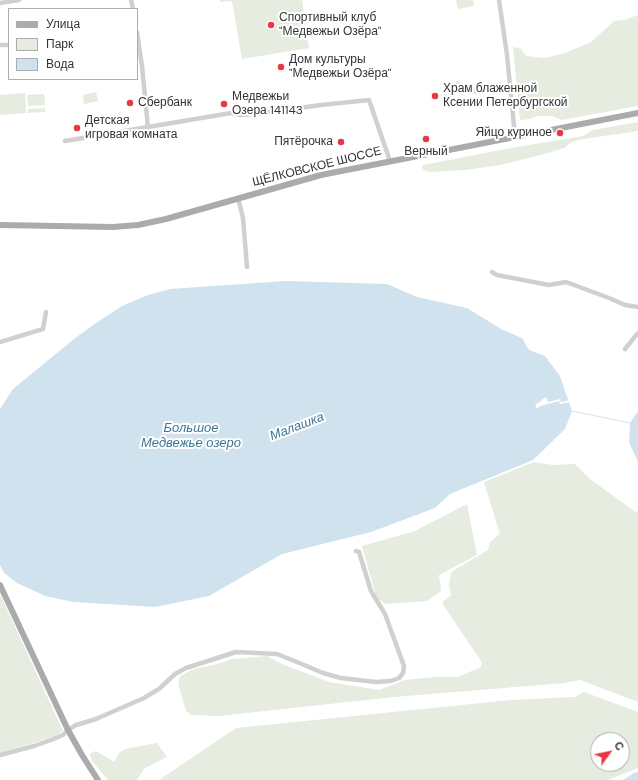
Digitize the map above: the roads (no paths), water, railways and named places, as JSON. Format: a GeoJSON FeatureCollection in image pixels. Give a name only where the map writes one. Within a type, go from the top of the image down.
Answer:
{"type":"FeatureCollection","features":[{"type":"Feature","properties":{"kind":"main road","name":"ЩЁЛКОВСКОЕ ШОССЕ"},"geometry":{"type":"LineString","coordinates":[[0,225],[112,227],[138,225],[166,219],[321,175],[638,113]]}},
{"type":"Feature","properties":{"kind":"main road"},"geometry":{"type":"LineString","coordinates":[[0,585],[68,730],[98,780]]}},
{"type":"Feature","properties":{"kind":"street"},"geometry":{"type":"LineString","coordinates":[[0,3],[19,0]]}},
{"type":"Feature","properties":{"kind":"street"},"geometry":{"type":"LineString","coordinates":[[499,0],[507,54],[515,136]]}},
{"type":"Feature","properties":{"kind":"street"},"geometry":{"type":"LineString","coordinates":[[138,39],[148,128]]}},
{"type":"Feature","properties":{"kind":"street"},"geometry":{"type":"LineString","coordinates":[[65,141],[231,113],[240,115],[255,114],[320,104],[369,100],[390,161]]}},
{"type":"Feature","properties":{"kind":"street"},"geometry":{"type":"LineString","coordinates":[[238,198],[243,218],[247,267]]}},
{"type":"Feature","properties":{"kind":"street"},"geometry":{"type":"LineString","coordinates":[[492,272],[497,275],[549,285],[566,282],[610,298],[624,305],[638,307]]}},
{"type":"Feature","properties":{"kind":"street"},"geometry":{"type":"LineString","coordinates":[[0,342],[43,329],[46,312]]}},
{"type":"Feature","properties":{"kind":"street"},"geometry":{"type":"LineString","coordinates":[[625,349],[638,333]]}},
{"type":"Feature","properties":{"kind":"street"},"geometry":{"type":"LineString","coordinates":[[0,755],[34,746],[63,735],[76,725],[96,719],[144,698],[159,689],[175,674],[186,668],[236,652],[277,654],[323,673],[347,679],[376,682],[391,681],[399,678],[403,673],[404,666],[385,614],[371,592],[360,552],[356,551]]}},
{"type":"Feature","properties":{"kind":"water"},"geometry":{"type":"Polygon","coordinates":[[[456,81],[460,84],[477,87],[477,94],[458,93],[456,81]]]}},
{"type":"Feature","properties":{"kind":"water","name":"Большое Медвежье озеро"},"geometry":{"type":"Polygon","coordinates":[[[286,281],[387,284],[417,297],[467,308],[501,329],[522,338],[529,350],[545,356],[560,376],[572,411],[565,429],[533,460],[450,494],[435,508],[371,532],[282,554],[209,596],[155,607],[73,602],[45,596],[17,583],[4,573],[0,565],[0,409],[13,389],[96,323],[122,306],[148,295],[170,289],[286,281]]]}},
{"type":"Feature","properties":{"kind":"water"},"geometry":{"type":"Polygon","coordinates":[[[638,411],[638,462],[629,442],[630,423],[638,411]]]}},
{"type":"Feature","properties":{"kind":"water"},"geometry":{"type":"Polygon","coordinates":[[[638,772],[638,780],[623,780],[634,773],[638,772]]]}},
{"type":"Feature","properties":{"kind":"waterway","name":"Малашка"},"geometry":{"type":"LineString","coordinates":[[572,411],[630,423]]}},
{"type":"Feature","properties":{"kind":"place","name":"Спортивный клуб \"Медвежьи Озёра\""},"geometry":{"type":"Point","coordinates":[271,25]}},
{"type":"Feature","properties":{"kind":"place","name":"Дом культуры \"Медвежьи Озёра\""},"geometry":{"type":"Point","coordinates":[281,67]}},
{"type":"Feature","properties":{"kind":"place","name":"Храм блаженной Ксении Петербургской"},"geometry":{"type":"Point","coordinates":[435,96]}},
{"type":"Feature","properties":{"kind":"place","name":"Сбербанк"},"geometry":{"type":"Point","coordinates":[130,103]}},
{"type":"Feature","properties":{"kind":"place","name":"Медвежьи Озера 141143"},"geometry":{"type":"Point","coordinates":[224,104]}},
{"type":"Feature","properties":{"kind":"place","name":"Детская игровая комната"},"geometry":{"type":"Point","coordinates":[77,128]}},
{"type":"Feature","properties":{"kind":"place","name":"Яйцо куриное"},"geometry":{"type":"Point","coordinates":[560,133]}},
{"type":"Feature","properties":{"kind":"place","name":"Верный"},"geometry":{"type":"Point","coordinates":[426,139]}},
{"type":"Feature","properties":{"kind":"place","name":"Пятёрочка"},"geometry":{"type":"Point","coordinates":[341,142]}}]}
